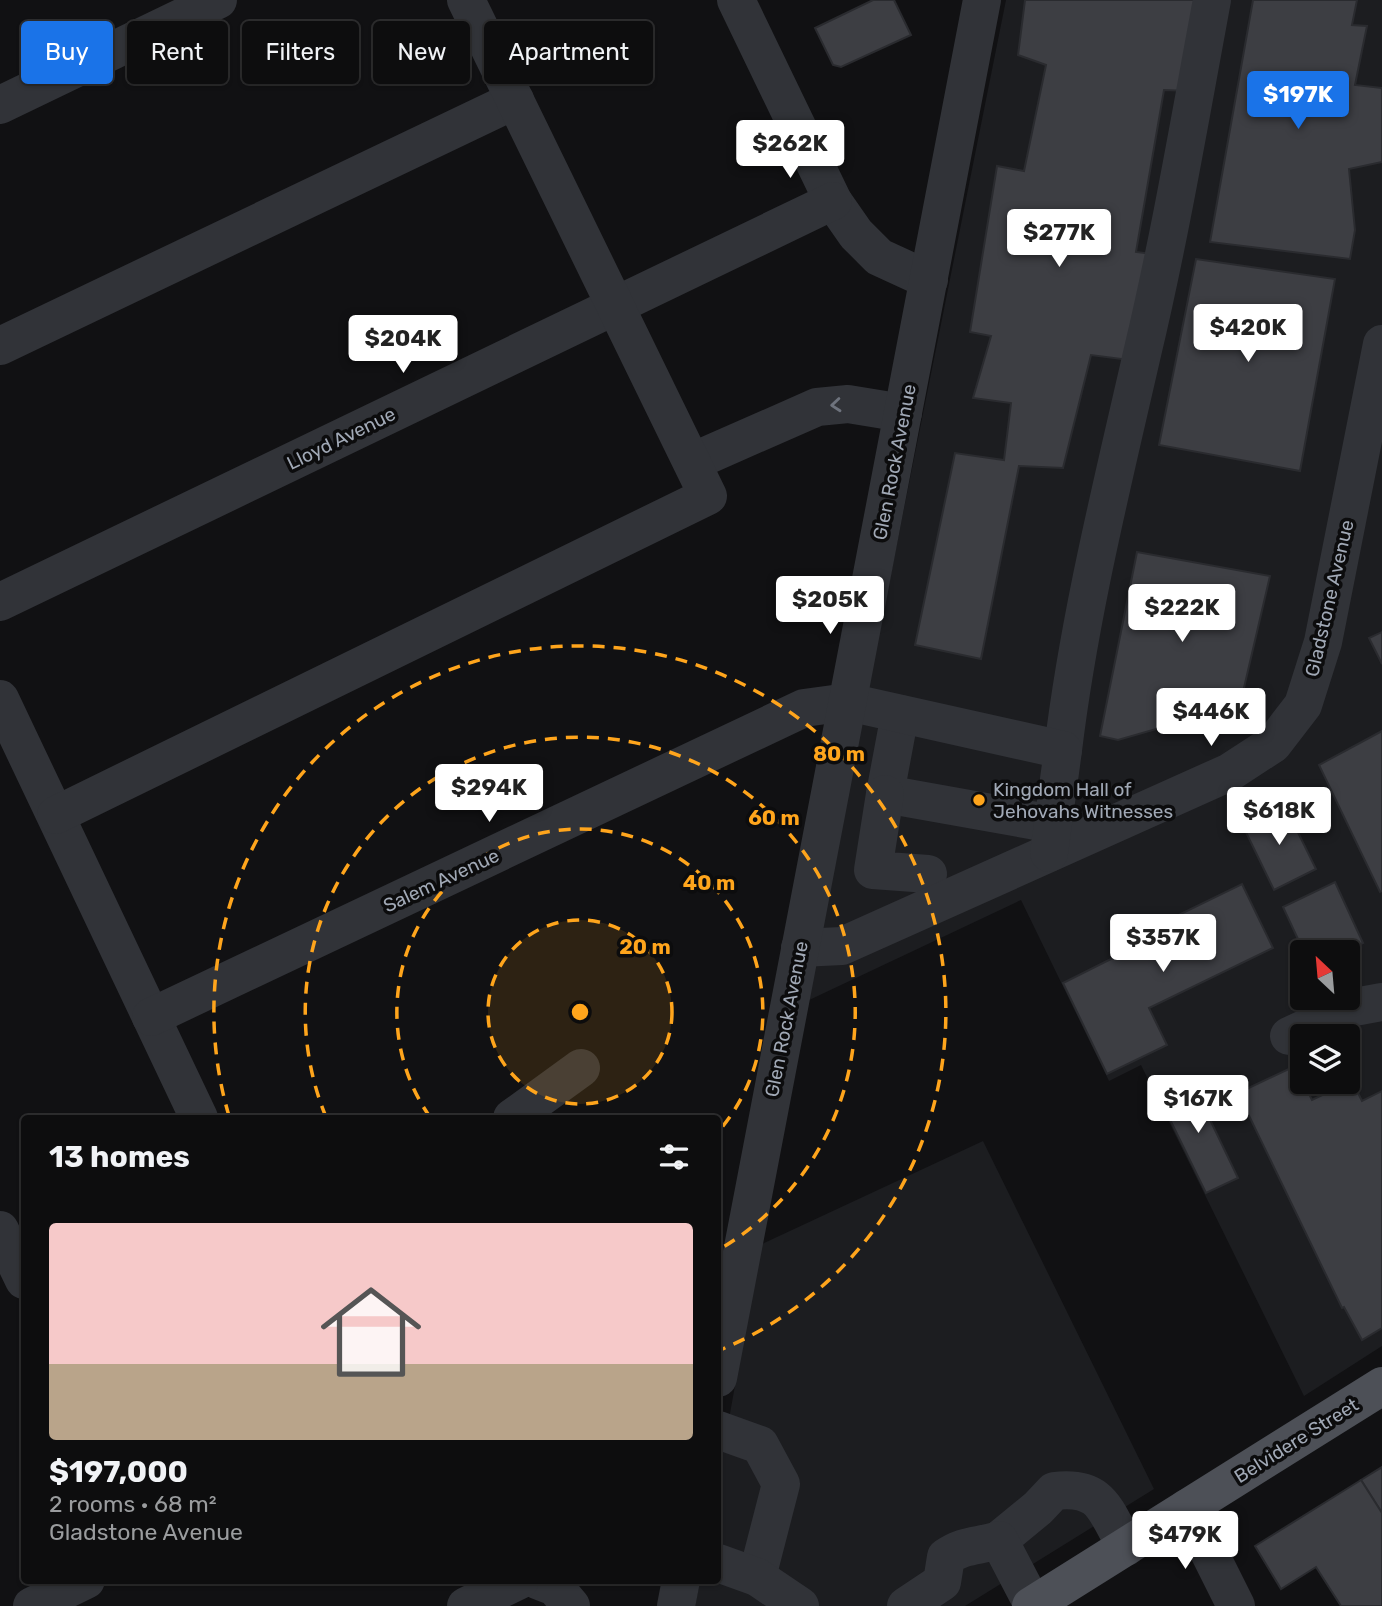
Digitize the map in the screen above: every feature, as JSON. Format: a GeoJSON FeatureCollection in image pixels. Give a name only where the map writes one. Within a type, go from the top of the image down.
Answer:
{"type":"FeatureCollection","features":[{"type":"Feature","properties":{"kind":"main road","name":"Belvidere Street"},"geometry":{"type":"LineString","coordinates":[[1032,1606],[1382,1386]]}},
{"type":"Feature","properties":{"kind":"street"},"geometry":{"type":"LineString","coordinates":[[0,105],[218,0]]}},
{"type":"Feature","properties":{"kind":"street"},"geometry":{"type":"LineString","coordinates":[[55,815],[708,496],[466,0]]}},
{"type":"Feature","properties":{"kind":"street"},"geometry":{"type":"LineString","coordinates":[[736,0],[832,201],[856,234],[879,257],[929,280]]}},
{"type":"Feature","properties":{"kind":"street","name":"Glen Rock Avenue"},"geometry":{"type":"LineString","coordinates":[[721,1343],[726,1284],[800,948],[982,0]]}},
{"type":"Feature","properties":{"kind":"street"},"geometry":{"type":"LineString","coordinates":[[885,794],[1051,839],[1072,678],[1164,254],[1212,0]]}},
{"type":"Feature","properties":{"kind":"street"},"geometry":{"type":"LineString","coordinates":[[0,346],[515,100]]}},
{"type":"Feature","properties":{"kind":"street","name":"Lloyd Avenue"},"geometry":{"type":"LineString","coordinates":[[0,602],[832,201]]}},
{"type":"Feature","properties":{"kind":"street","name":"Gladstone Avenue"},"geometry":{"type":"LineString","coordinates":[[800,948],[842,946],[1051,839],[1230,772],[1273,744],[1303,705],[1323,642],[1382,344]]}},
{"type":"Feature","properties":{"kind":"street"},"geometry":{"type":"LineString","coordinates":[[692,462],[817,407],[848,404],[903,413]]}},
{"type":"Feature","properties":{"kind":"street"},"geometry":{"type":"LineString","coordinates":[[0,699],[198,1115]]}},
{"type":"Feature","properties":{"kind":"street","name":"Salem Avenue"},"geometry":{"type":"LineString","coordinates":[[151,1017],[804,708],[848,702],[1063,750]]}},
{"type":"Feature","properties":{"kind":"street"},"geometry":{"type":"LineString","coordinates":[[900,713],[873,870],[928,874]]}},
{"type":"Feature","properties":{"kind":"street"},"geometry":{"type":"LineString","coordinates":[[1289,1036],[1349,1008],[1382,1002]]}},
{"type":"Feature","properties":{"kind":"street"},"geometry":{"type":"LineString","coordinates":[[516,1115],[581,1068]]}},
{"type":"Feature","properties":{"kind":"street"},"geometry":{"type":"LineString","coordinates":[[0,1230],[21,1274]]}},
{"type":"Feature","properties":{"kind":"street"},"geometry":{"type":"LineString","coordinates":[[721,1431],[760,1445],[781,1484],[757,1577]]}},
{"type":"Feature","properties":{"kind":"street"},"geometry":{"type":"LineString","coordinates":[[917,1603],[942,1582],[946,1558],[960,1547],[999,1540],[1054,1491],[1085,1491],[1098,1499],[1126,1547]]}},
{"type":"Feature","properties":{"kind":"street"},"geometry":{"type":"LineString","coordinates":[[1187,1508],[1236,1606]]}},
{"type":"Feature","properties":{"kind":"street"},"geometry":{"type":"LineString","coordinates":[[999,1540],[1032,1606]]}},
{"type":"Feature","properties":{"kind":"street"},"geometry":{"type":"LineString","coordinates":[[721,1564],[757,1577],[800,1606]]}},
{"type":"Feature","properties":{"kind":"street"},"geometry":{"type":"LineString","coordinates":[[32,1606],[78,1584]]}},
{"type":"Feature","properties":{"kind":"street"},"geometry":{"type":"LineString","coordinates":[[466,1606],[512,1584]]}},
{"type":"Feature","properties":{"kind":"street"},"geometry":{"type":"LineString","coordinates":[[547,1584],[555,1587],[571,1606]]}},
{"type":"Feature","properties":{"kind":"street"},"geometry":{"type":"LineString","coordinates":[[676,1606],[680,1584]]}},
{"type":"Feature","properties":{"kind":"shaded area"},"geometry":{"type":"Polygon","coordinates":[[[1006,0],[1382,0],[1382,1346],[1304,1396],[1141,1065],[1109,1081],[1021,900],[805,1002],[1006,0]]]}},
{"type":"Feature","properties":{"kind":"shaded area"},"geometry":{"type":"Polygon","coordinates":[[[983,1141],[1154,1489],[965,1606],[695,1606],[699,1584],[721,1584],[721,1464],[760,1245],[983,1141]]]}},
{"type":"Feature","properties":{"kind":"building"},"geometry":{"type":"Polygon","coordinates":[[[873,0],[894,0],[911,35],[841,67],[833,65],[815,28],[873,0]]]}},
{"type":"Feature","properties":{"kind":"building"},"geometry":{"type":"Polygon","coordinates":[[[1025,0],[1208,0],[1190,91],[1164,90],[1136,252],[1161,255],[1137,361],[1091,355],[1063,468],[1019,466],[981,659],[915,645],[955,453],[1004,460],[1011,403],[973,398],[991,336],[970,332],[997,166],[1024,171],[1046,65],[1018,55],[1025,0]]]}},
{"type":"Feature","properties":{"kind":"building"},"geometry":{"type":"Polygon","coordinates":[[[1253,0],[1357,0],[1352,25],[1367,26],[1355,85],[1382,88],[1382,162],[1349,169],[1355,230],[1350,259],[1210,242],[1253,0]]]}},
{"type":"Feature","properties":{"kind":"building"},"geometry":{"type":"Polygon","coordinates":[[[1196,259],[1335,279],[1300,471],[1159,445],[1196,259]]]}},
{"type":"Feature","properties":{"kind":"building"},"geometry":{"type":"Polygon","coordinates":[[[1137,552],[1270,576],[1240,705],[1118,740],[1100,736],[1137,552]]]}},
{"type":"Feature","properties":{"kind":"building"},"geometry":{"type":"Polygon","coordinates":[[[1382,632],[1382,664],[1369,638],[1382,632]]]}},
{"type":"Feature","properties":{"kind":"building"},"geometry":{"type":"Polygon","coordinates":[[[1382,731],[1382,891],[1380,892],[1319,765],[1382,731]]]}},
{"type":"Feature","properties":{"kind":"building"},"geometry":{"type":"Polygon","coordinates":[[[1284,804],[1316,869],[1274,890],[1242,824],[1284,804]]]}},
{"type":"Feature","properties":{"kind":"building"},"geometry":{"type":"Polygon","coordinates":[[[1335,882],[1363,943],[1360,944],[1360,940],[1298,940],[1283,907],[1335,882]]]}},
{"type":"Feature","properties":{"kind":"building"},"geometry":{"type":"Polygon","coordinates":[[[1242,884],[1273,948],[1149,1008],[1167,1045],[1107,1074],[1063,983],[1121,954],[1117,945],[1242,884]]]}},
{"type":"Feature","properties":{"kind":"building"},"geometry":{"type":"Polygon","coordinates":[[[1290,1068],[1290,1094],[1309,1094],[1312,1100],[1325,1094],[1358,1094],[1362,1101],[1382,1091],[1382,1328],[1362,1340],[1344,1307],[1342,1308],[1238,1093],[1290,1068]]]}},
{"type":"Feature","properties":{"kind":"building"},"geometry":{"type":"Polygon","coordinates":[[[1190,1078],[1238,1178],[1206,1193],[1157,1093],[1190,1078]]]}},
{"type":"Feature","properties":{"kind":"building"},"geometry":{"type":"Polygon","coordinates":[[[1382,1467],[1382,1513],[1361,1480],[1382,1467]]]}},
{"type":"Feature","properties":{"kind":"building"},"geometry":{"type":"Polygon","coordinates":[[[1361,1480],[1382,1513],[1382,1606],[1341,1606],[1316,1567],[1281,1589],[1255,1546],[1361,1480]]]}},
{"type":"Feature","properties":{"kind":"place","name":"Kingdom Hall of Jehovahs Witnesses"},"geometry":{"type":"Point","coordinates":[979,800]}}]}
